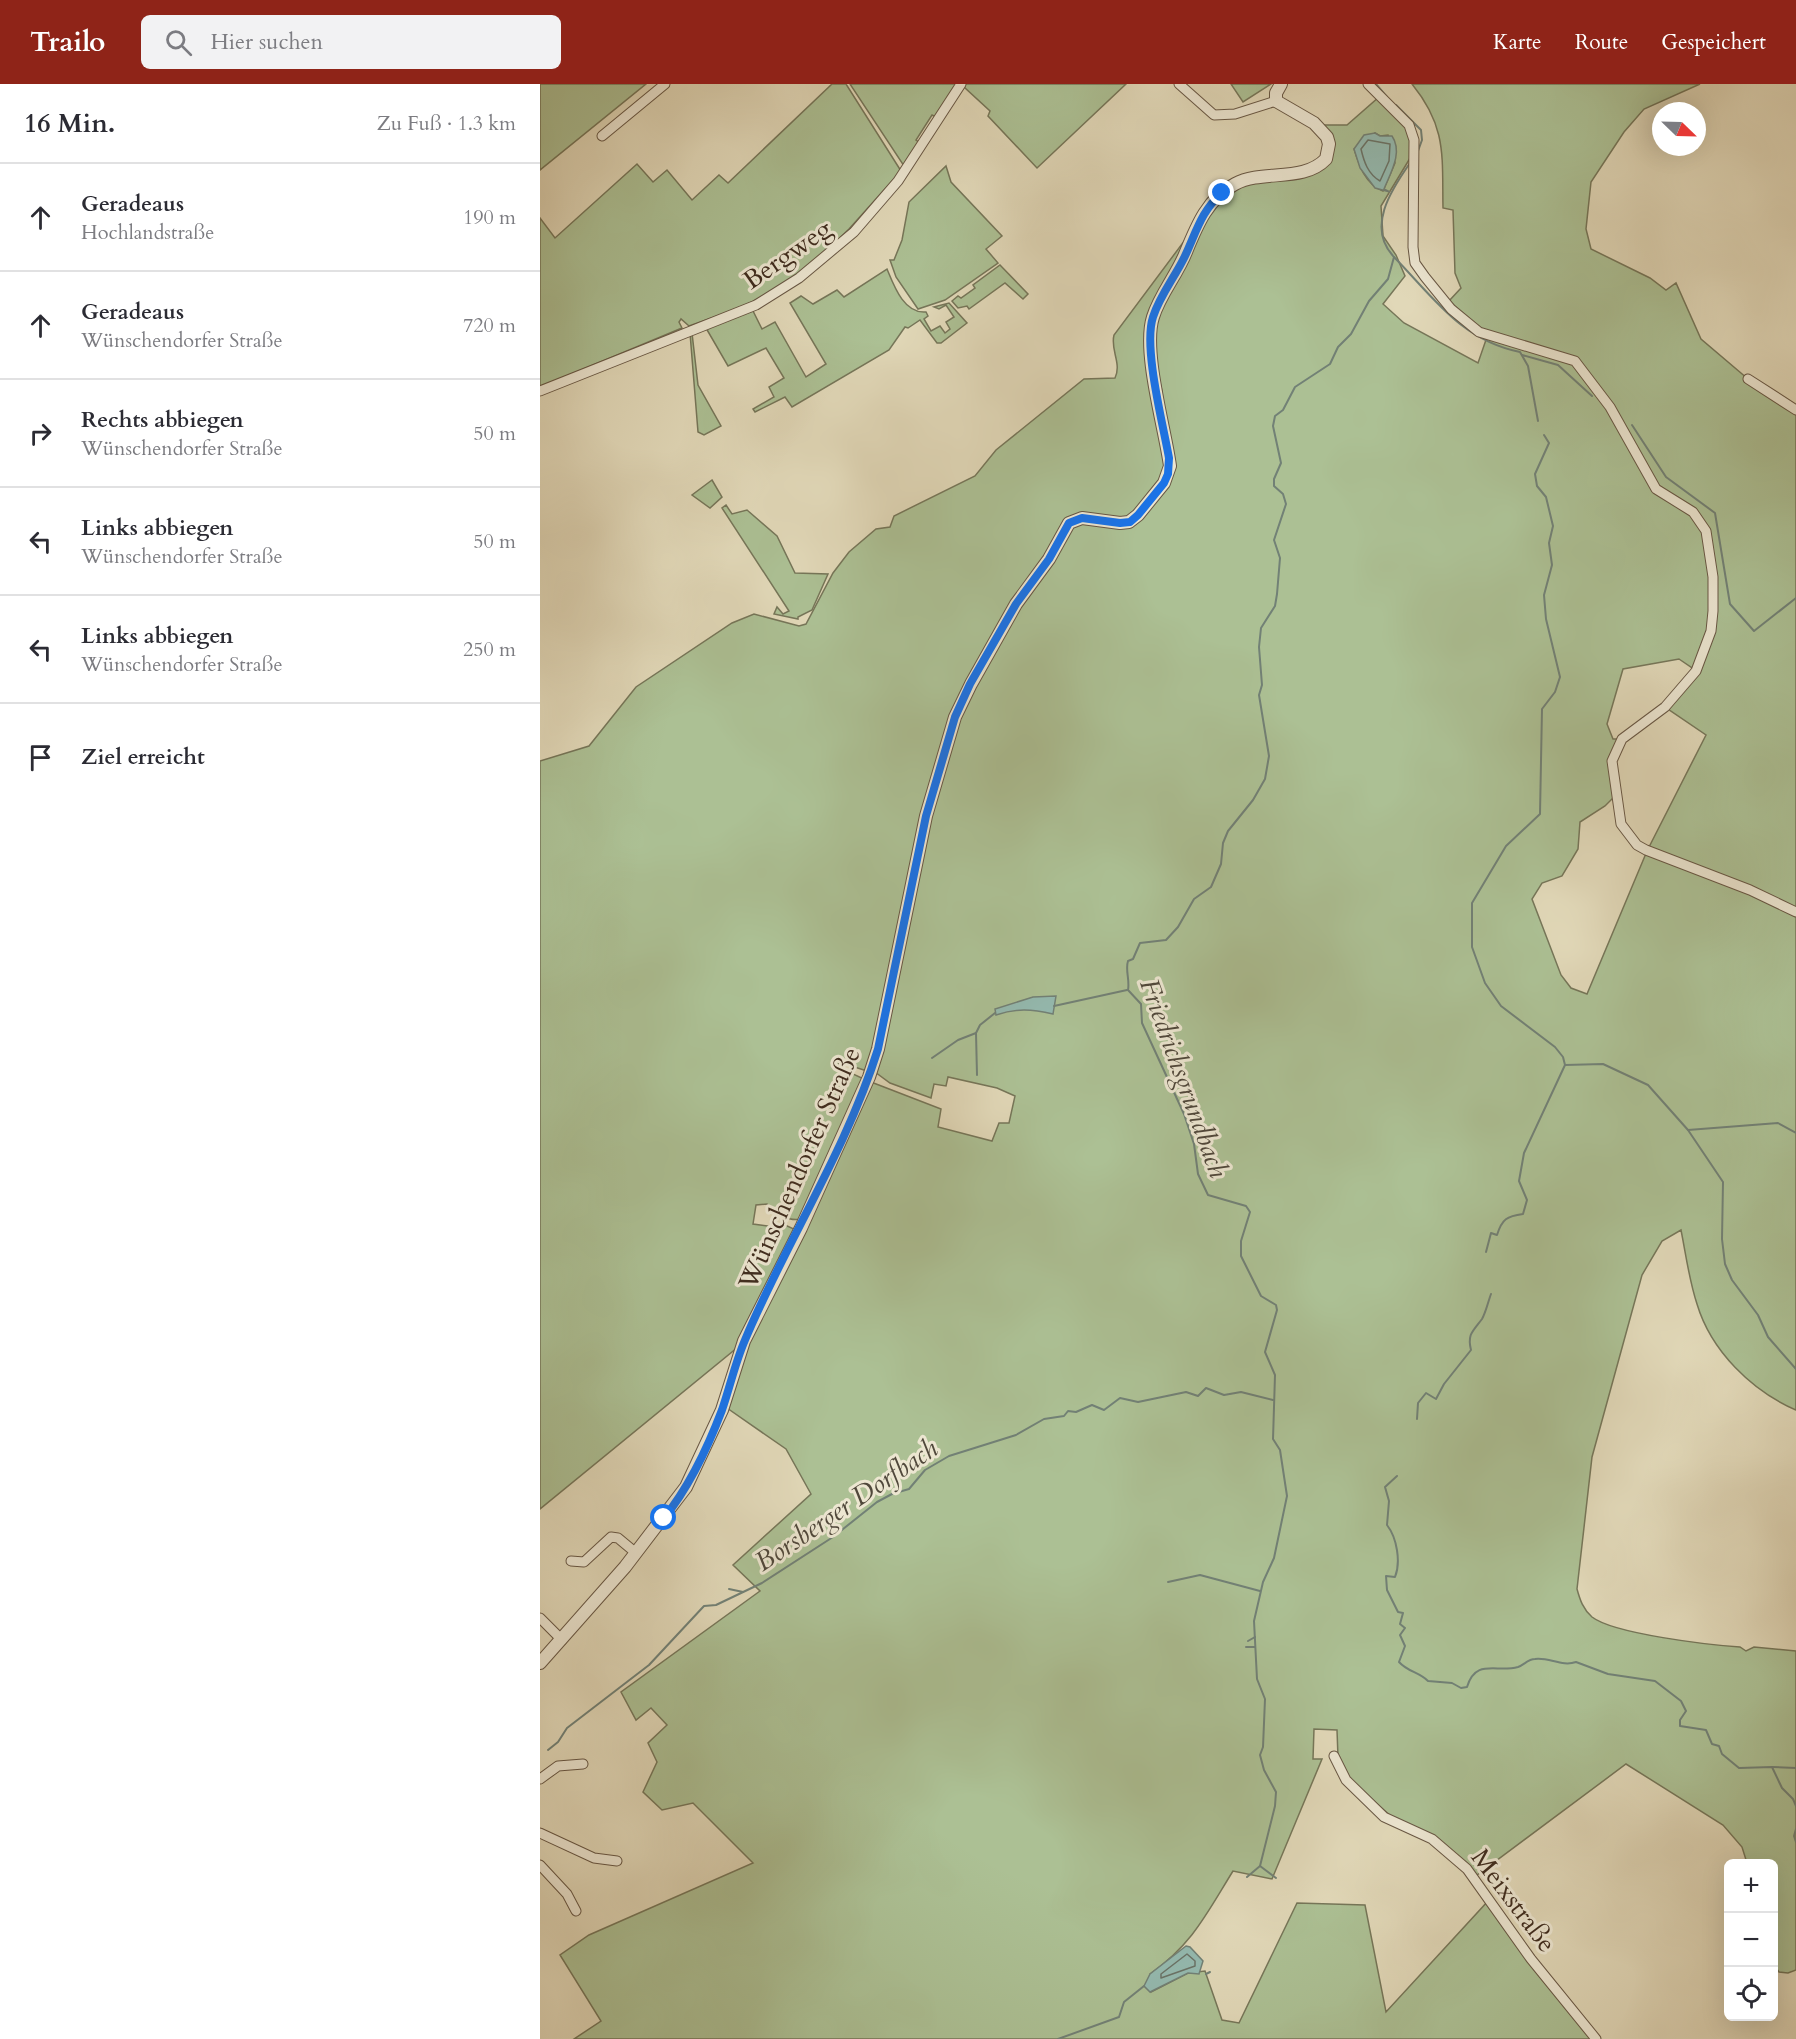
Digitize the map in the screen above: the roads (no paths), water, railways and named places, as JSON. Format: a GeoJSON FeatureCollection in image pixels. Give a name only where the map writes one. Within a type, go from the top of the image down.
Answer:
{"type":"FeatureCollection","features":[{"type":"Feature","properties":{"kind":"street"},"geometry":{"type":"LineString","coordinates":[[602,136],[665,84]]}},
{"type":"Feature","properties":{"kind":"street","name":"Bergweg"},"geometry":{"type":"LineString","coordinates":[[540,391],[756,305],[799,278],[854,232],[898,181],[961,84]]}},
{"type":"Feature","properties":{"kind":"street"},"geometry":{"type":"LineString","coordinates":[[1179,84],[1214,115],[1236,114],[1276,101],[1276,93],[1281,84]]}},
{"type":"Feature","properties":{"kind":"street"},"geometry":{"type":"LineString","coordinates":[[1368,84],[1409,125],[1415,150],[1413,165],[1415,263],[1451,309],[1479,332],[1508,342],[1560,354],[1575,361],[1610,407],[1656,489],[1693,512],[1706,531],[1713,577],[1711,631],[1695,671],[1665,707],[1622,739],[1615,749],[1612,761],[1621,824],[1637,845],[1750,890],[1796,912]]}},
{"type":"Feature","properties":{"kind":"street","name":"Wünschendorfer Straße"},"geometry":{"type":"LineString","coordinates":[[636,1553],[686,1487],[721,1411],[736,1363],[758,1312],[801,1228],[869,1077],[878,1049],[926,816],[955,717],[970,684],[1016,604],[1049,559],[1069,523],[1082,518],[1120,523],[1130,522],[1150,501],[1168,474],[1169,458],[1149,340],[1152,318],[1185,255],[1193,232],[1216,198],[1235,184],[1255,176],[1309,171],[1326,159],[1329,144],[1321,129],[1276,101]]}},
{"type":"Feature","properties":{"kind":"street"},"geometry":{"type":"LineString","coordinates":[[1748,379],[1796,410]]}},
{"type":"Feature","properties":{"kind":"street"},"geometry":{"type":"LineString","coordinates":[[540,1664],[636,1553],[618,1538],[611,1537],[587,1560],[571,1562]]}},
{"type":"Feature","properties":{"kind":"street"},"geometry":{"type":"LineString","coordinates":[[540,1618],[562,1640]]}},
{"type":"Feature","properties":{"kind":"street","name":"Meixstraße"},"geometry":{"type":"LineString","coordinates":[[1334,1756],[1346,1780],[1384,1816],[1432,1839],[1467,1869],[1532,1959],[1596,2039]]}},
{"type":"Feature","properties":{"kind":"street"},"geometry":{"type":"LineString","coordinates":[[540,1779],[558,1766],[583,1764]]}},
{"type":"Feature","properties":{"kind":"street"},"geometry":{"type":"LineString","coordinates":[[540,1833],[594,1858],[617,1861]]}},
{"type":"Feature","properties":{"kind":"street"},"geometry":{"type":"LineString","coordinates":[[540,1865],[567,1894],[576,1911]]}},
{"type":"Feature","properties":{"kind":"water"},"geometry":{"type":"Polygon","coordinates":[[[1375,133],[1380,136],[1392,136],[1395,142],[1395,162],[1384,189],[1390,192],[1375,188],[1360,168],[1354,149],[1364,135],[1375,133]]]}},
{"type":"Feature","properties":{"kind":"water"},"geometry":{"type":"Polygon","coordinates":[[[1056,996],[1053,1014],[1024,1010],[996,1015],[995,1009],[1033,997],[1056,996]]]}},
{"type":"Feature","properties":{"kind":"water"},"geometry":{"type":"Polygon","coordinates":[[[1186,1946],[1190,1947],[1203,1961],[1199,1974],[1188,1973],[1150,1992],[1144,1986],[1150,1974],[1186,1946]]]}},
{"type":"Feature","properties":{"kind":"waterway","name":"Friedrichsgrundbach"},"geometry":{"type":"LineString","coordinates":[[1376,84],[1387,97]]}},
{"type":"Feature","properties":{"kind":"waterway","name":"Friedrichsgrundbach"},"geometry":{"type":"LineString","coordinates":[[1396,105],[1421,130],[1422,140],[1418,151]]}},
{"type":"Feature","properties":{"kind":"waterway","name":"Friedrichsgrundbach"},"geometry":{"type":"LineString","coordinates":[[1247,1877],[1260,1866],[1275,1806],[1276,1792],[1264,1770],[1260,1755],[1263,1747],[1265,1699],[1257,1679],[1254,1621],[1263,1582],[1274,1558],[1287,1496],[1280,1450],[1273,1439],[1275,1375],[1265,1352],[1277,1310],[1276,1305],[1261,1296],[1241,1256],[1241,1241],[1250,1212],[1246,1206],[1208,1195],[1198,1174],[1194,1144],[1184,1114],[1142,1023],[1141,1004],[1128,990],[1127,964],[1133,959],[1140,943],[1166,940],[1178,927],[1194,899],[1211,887],[1221,864],[1223,843],[1228,831],[1253,800],[1265,779],[1269,756],[1259,695],[1262,685],[1259,647],[1261,628],[1275,606],[1280,558],[1274,540],[1286,504],[1283,494],[1274,486],[1274,479],[1281,463],[1273,426],[1275,416],[1283,410],[1295,387],[1330,364],[1338,347],[1351,334],[1369,301],[1388,279],[1394,257],[1386,246],[1382,234],[1384,209],[1410,163]]}},
{"type":"Feature","properties":{"kind":"waterway"},"geometry":{"type":"LineString","coordinates":[[1394,257],[1436,302],[1465,327],[1481,338],[1520,352],[1528,366],[1538,421]]}},
{"type":"Feature","properties":{"kind":"waterway"},"geometry":{"type":"LineString","coordinates":[[1522,355],[1558,365],[1592,396]]}},
{"type":"Feature","properties":{"kind":"waterway"},"geometry":{"type":"LineString","coordinates":[[1632,425],[1666,477],[1715,513],[1730,604],[1754,631],[1796,598]]}},
{"type":"Feature","properties":{"kind":"waterway"},"geometry":{"type":"LineString","coordinates":[[1486,1252],[1491,1233],[1497,1235],[1506,1219],[1523,1214],[1527,1200],[1519,1181],[1524,1153],[1565,1065],[1563,1057],[1555,1047],[1501,1006],[1485,983],[1472,947],[1472,903],[1506,846],[1540,814],[1542,709],[1555,692],[1560,677],[1546,619],[1544,595],[1552,565],[1549,543],[1553,526],[1546,497],[1537,486],[1535,474],[1549,443],[1544,435]]}},
{"type":"Feature","properties":{"kind":"waterway"},"geometry":{"type":"LineString","coordinates":[[1054,1006],[1127,990]]}},
{"type":"Feature","properties":{"kind":"waterway"},"geometry":{"type":"LineString","coordinates":[[932,1058],[958,1040],[976,1033],[980,1025],[995,1013]]}},
{"type":"Feature","properties":{"kind":"waterway"},"geometry":{"type":"LineString","coordinates":[[976,1033],[977,1075]]}},
{"type":"Feature","properties":{"kind":"waterway"},"geometry":{"type":"LineString","coordinates":[[1565,1065],[1603,1064],[1648,1085],[1688,1130],[1723,1182],[1722,1239],[1725,1264],[1732,1280],[1758,1315],[1768,1337],[1796,1369]]}},
{"type":"Feature","properties":{"kind":"waterway"},"geometry":{"type":"LineString","coordinates":[[1688,1130],[1778,1123],[1796,1133]]}},
{"type":"Feature","properties":{"kind":"waterway"},"geometry":{"type":"LineString","coordinates":[[1417,1419],[1418,1403],[1426,1393],[1436,1399],[1444,1384],[1471,1350],[1470,1336],[1482,1319],[1491,1294]]}},
{"type":"Feature","properties":{"kind":"waterway","name":"Borsberger Dorfbach"},"geometry":{"type":"LineString","coordinates":[[548,1750],[558,1742],[567,1728],[649,1665],[704,1606],[716,1605],[762,1583],[833,1537],[877,1502],[909,1489],[925,1470],[949,1456],[1016,1435],[1044,1419],[1064,1416],[1068,1411],[1076,1412],[1092,1405],[1104,1410],[1120,1398],[1138,1402],[1186,1392],[1198,1396],[1206,1388],[1224,1395],[1241,1392],[1273,1400]]}},
{"type":"Feature","properties":{"kind":"waterway"},"geometry":{"type":"LineString","coordinates":[[1397,1476],[1385,1487],[1389,1501],[1387,1525],[1396,1543],[1398,1557],[1395,1577],[1386,1576],[1387,1590],[1398,1612],[1403,1613],[1400,1624],[1405,1628],[1400,1635],[1405,1646],[1399,1662],[1402,1665],[1428,1681],[1452,1683],[1461,1688],[1467,1687],[1471,1678],[1481,1670],[1518,1667],[1530,1660],[1540,1659],[1566,1663],[1576,1662],[1608,1674],[1655,1681],[1681,1701],[1686,1711],[1680,1720],[1680,1726],[1706,1730],[1712,1744],[1719,1746],[1722,1754],[1739,1768],[1772,1767],[1782,1788],[1793,1799],[1796,1806]]}},
{"type":"Feature","properties":{"kind":"waterway"},"geometry":{"type":"LineString","coordinates":[[1168,1582],[1200,1575],[1260,1591]]}},
{"type":"Feature","properties":{"kind":"waterway"},"geometry":{"type":"LineString","coordinates":[[729,1589],[743,1592]]}},
{"type":"Feature","properties":{"kind":"waterway","name":"Friedrichsgrundbach"},"geometry":{"type":"LineString","coordinates":[[1248,1641],[1255,1637]]}},
{"type":"Feature","properties":{"kind":"waterway"},"geometry":{"type":"LineString","coordinates":[[1246,1647],[1255,1647]]}},
{"type":"Feature","properties":{"kind":"waterway"},"geometry":{"type":"LineString","coordinates":[[1772,1767],[1796,1768]]}},
{"type":"Feature","properties":{"kind":"waterway"},"geometry":{"type":"LineString","coordinates":[[1796,1829],[1794,1836],[1796,1842]]}},
{"type":"Feature","properties":{"kind":"waterway"},"geometry":{"type":"LineString","coordinates":[[1260,1866],[1276,1878]]}},
{"type":"Feature","properties":{"kind":"waterway","name":"Friedrichsgrundbach"},"geometry":{"type":"LineString","coordinates":[[1206,1974],[1210,1972]]}},
{"type":"Feature","properties":{"kind":"waterway"},"geometry":{"type":"LineString","coordinates":[[1058,2039],[1119,2017],[1124,2002],[1144,1986]]}}]}
